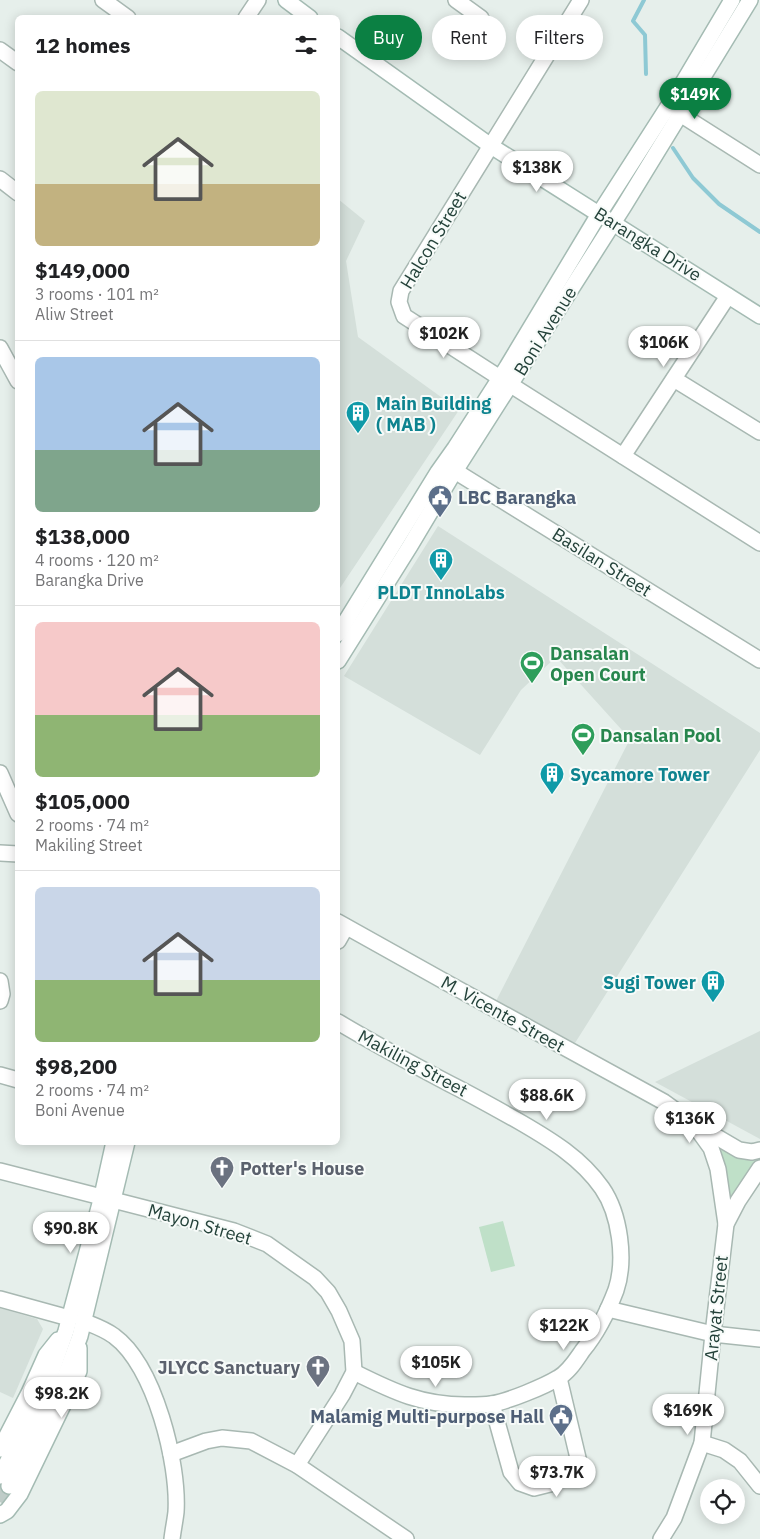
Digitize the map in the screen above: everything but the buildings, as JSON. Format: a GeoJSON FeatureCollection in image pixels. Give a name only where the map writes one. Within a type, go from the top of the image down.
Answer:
{"type":"FeatureCollection","features":[{"type":"Feature","properties":{"kind":"street"},"geometry":{"type":"LineString","coordinates":[[104,0],[124,15]]}},
{"type":"Feature","properties":{"kind":"street"},"geometry":{"type":"LineString","coordinates":[[248,15],[258,0]]}},
{"type":"Feature","properties":{"kind":"street"},"geometry":{"type":"LineString","coordinates":[[286,0],[306,15]]}},
{"type":"Feature","properties":{"kind":"street"},"geometry":{"type":"LineString","coordinates":[[456,0],[477,15]]}},
{"type":"Feature","properties":{"kind":"street","name":"Halcon Street"},"geometry":{"type":"LineString","coordinates":[[581,0],[401,291],[399,302],[404,316],[760,543]]}},
{"type":"Feature","properties":{"kind":"street","name":"Boni Avenue"},"geometry":{"type":"LineString","coordinates":[[506,381],[599,214],[678,92],[732,0]]}},
{"type":"Feature","properties":{"kind":"street","name":"Boni Avenue"},"geometry":{"type":"LineString","coordinates":[[340,648],[343,629],[506,381],[613,223],[750,0]]}},
{"type":"Feature","properties":{"kind":"street","name":"Barangka Drive"},"geometry":{"type":"LineString","coordinates":[[340,38],[491,146],[760,316]]}},
{"type":"Feature","properties":{"kind":"street"},"geometry":{"type":"LineString","coordinates":[[0,50],[15,61]]}},
{"type":"Feature","properties":{"kind":"street"},"geometry":{"type":"LineString","coordinates":[[680,114],[760,165]]}},
{"type":"Feature","properties":{"kind":"street"},"geometry":{"type":"LineString","coordinates":[[0,178],[15,190]]}},
{"type":"Feature","properties":{"kind":"street"},"geometry":{"type":"LineString","coordinates":[[623,456],[728,296]]}},
{"type":"Feature","properties":{"kind":"street"},"geometry":{"type":"LineString","coordinates":[[0,348],[15,376]]}},
{"type":"Feature","properties":{"kind":"street"},"geometry":{"type":"LineString","coordinates":[[674,379],[760,432]]}},
{"type":"Feature","properties":{"kind":"street","name":"Basilan Street"},"geometry":{"type":"LineString","coordinates":[[450,467],[760,660]]}},
{"type":"Feature","properties":{"kind":"street"},"geometry":{"type":"LineString","coordinates":[[0,773],[15,807]]}},
{"type":"Feature","properties":{"kind":"street"},"geometry":{"type":"LineString","coordinates":[[0,853],[15,854]]}},
{"type":"Feature","properties":{"kind":"street","name":"M. Vicente Street"},"geometry":{"type":"LineString","coordinates":[[342,924],[664,1102],[693,1123],[739,1150],[752,1152],[760,1150]]}},
{"type":"Feature","properties":{"kind":"street"},"geometry":{"type":"LineString","coordinates":[[0,981],[2,994],[0,1002]]}},
{"type":"Feature","properties":{"kind":"street","name":"Makiling Street"},"geometry":{"type":"LineString","coordinates":[[340,1023],[485,1102],[552,1141],[578,1162],[598,1183],[607,1197],[619,1230],[619,1267],[616,1288],[608,1309],[589,1343],[559,1378],[492,1404],[453,1405],[421,1401],[401,1395],[354,1372]]}},
{"type":"Feature","properties":{"kind":"street"},"geometry":{"type":"LineString","coordinates":[[0,1075],[15,1079]]}},
{"type":"Feature","properties":{"kind":"street","name":"M. Vicente Street"},"geometry":{"type":"LineString","coordinates":[[693,1123],[710,1148],[718,1169],[726,1224]]}},
{"type":"Feature","properties":{"kind":"street"},"geometry":{"type":"LineString","coordinates":[[107,1198],[114,1145]]}},
{"type":"Feature","properties":{"kind":"street"},"geometry":{"type":"LineString","coordinates":[[4,1481],[60,1390],[107,1198],[126,1145]]}},
{"type":"Feature","properties":{"kind":"street","name":"Arayat Street"},"geometry":{"type":"LineString","coordinates":[[661,1539],[674,1518],[702,1443],[726,1224],[738,1201],[760,1168]]}},
{"type":"Feature","properties":{"kind":"street","name":"Mayon Street"},"geometry":{"type":"LineString","coordinates":[[0,1171],[234,1231],[267,1244],[295,1262],[315,1278],[328,1292],[339,1311],[352,1341],[354,1372]]}},
{"type":"Feature","properties":{"kind":"street"},"geometry":{"type":"LineString","coordinates":[[0,1299],[74,1327],[114,1336],[126,1348],[139,1366],[157,1402],[171,1454],[176,1512],[172,1539]]}},
{"type":"Feature","properties":{"kind":"street"},"geometry":{"type":"LineString","coordinates":[[608,1309],[713,1334],[760,1339]]}},
{"type":"Feature","properties":{"kind":"street"},"geometry":{"type":"LineString","coordinates":[[0,1449],[46,1355],[74,1327]]}},
{"type":"Feature","properties":{"kind":"street"},"geometry":{"type":"LineString","coordinates":[[0,1515],[7,1511],[20,1494],[79,1371],[74,1327]]}},
{"type":"Feature","properties":{"kind":"street"},"geometry":{"type":"LineString","coordinates":[[298,1465],[342,1395],[354,1372]]}},
{"type":"Feature","properties":{"kind":"street"},"geometry":{"type":"LineString","coordinates":[[492,1404],[511,1472],[520,1483],[534,1488],[550,1484],[570,1474],[578,1458],[559,1378]]}},
{"type":"Feature","properties":{"kind":"street"},"geometry":{"type":"LineString","coordinates":[[171,1454],[206,1441],[222,1438],[233,1438],[251,1442],[298,1465],[406,1539]]}},
{"type":"Feature","properties":{"kind":"street"},"geometry":{"type":"LineString","coordinates":[[702,1443],[724,1450],[740,1461],[760,1486]]}},
{"type":"Feature","properties":{"kind":"shaded area"},"geometry":{"type":"Polygon","coordinates":[[[340,201],[365,221],[346,261],[358,337],[459,410],[340,588],[340,201]]]}},
{"type":"Feature","properties":{"kind":"shaded area"},"geometry":{"type":"Polygon","coordinates":[[[438,526],[760,733],[760,750],[575,1043],[496,1001],[630,739],[556,657],[521,690],[480,755],[344,676],[438,526]]]}},
{"type":"Feature","properties":{"kind":"shaded area"},"geometry":{"type":"Polygon","coordinates":[[[760,1031],[760,1139],[655,1082],[760,1031]]]}},
{"type":"Feature","properties":{"kind":"shaded area"},"geometry":{"type":"Polygon","coordinates":[[[0,1308],[37,1319],[43,1329],[13,1398],[0,1392],[0,1308]]]}},
{"type":"Feature","properties":{"kind":"green space"},"geometry":{"type":"Polygon","coordinates":[[[710,1133],[760,1150],[760,1161],[729,1208],[710,1133]]]}},
{"type":"Feature","properties":{"kind":"green space"},"geometry":{"type":"Polygon","coordinates":[[[503,1221],[515,1266],[491,1272],[479,1227],[503,1221]]]}},
{"type":"Feature","properties":{"kind":"waterway"},"geometry":{"type":"LineString","coordinates":[[644,0],[633,21],[645,35],[646,74]]}},
{"type":"Feature","properties":{"kind":"waterway"},"geometry":{"type":"LineString","coordinates":[[673,148],[693,178],[719,204],[760,232]]}},
{"type":"Feature","properties":{"kind":"tunnel"},"geometry":{"type":"LineString","coordinates":[[0,1502],[9,1486]]}},
{"type":"Feature","properties":{"kind":"place","name":"Main Building ( MAB )"},"geometry":{"type":"Point","coordinates":[358,434]}},
{"type":"Feature","properties":{"kind":"place","name":"LBC Barangka"},"geometry":{"type":"Point","coordinates":[440,518]}},
{"type":"Feature","properties":{"kind":"place","name":"PLDT InnoLabs"},"geometry":{"type":"Point","coordinates":[441,581]}},
{"type":"Feature","properties":{"kind":"place","name":"Dansalan Open Court"},"geometry":{"type":"Point","coordinates":[532,684]}},
{"type":"Feature","properties":{"kind":"place","name":"Dansalan Pool"},"geometry":{"type":"Point","coordinates":[583,756]}},
{"type":"Feature","properties":{"kind":"place","name":"Sycamore Tower"},"geometry":{"type":"Point","coordinates":[552,795]}},
{"type":"Feature","properties":{"kind":"place","name":"Sugi Tower"},"geometry":{"type":"Point","coordinates":[713,1003]}},
{"type":"Feature","properties":{"kind":"place","name":"Potter's House"},"geometry":{"type":"Point","coordinates":[222,1189]}},
{"type":"Feature","properties":{"kind":"place","name":"JLYCC Sanctuary"},"geometry":{"type":"Point","coordinates":[318,1388]}},
{"type":"Feature","properties":{"kind":"place","name":"Malamig Multi-purpose Hall"},"geometry":{"type":"Point","coordinates":[561,1437]}}]}
